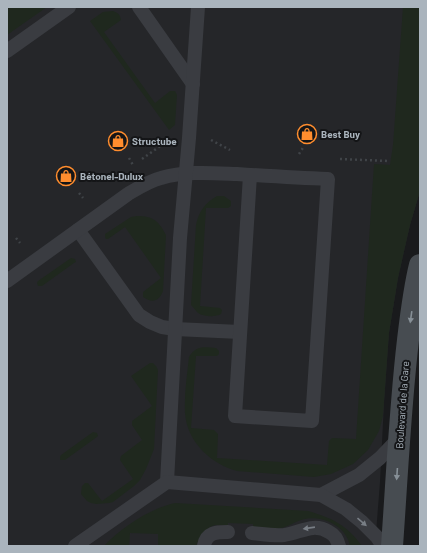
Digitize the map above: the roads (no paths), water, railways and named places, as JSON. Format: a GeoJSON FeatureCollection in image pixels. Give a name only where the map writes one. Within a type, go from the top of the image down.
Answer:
{"type":"FeatureCollection","features":[{"type":"Feature","properties":{"kind":"main road","name":"Boulevard de la Gare"},"geometry":{"type":"LineString","coordinates":[[392,546],[404,379],[414,293],[420,265]]}},
{"type":"Feature","properties":{"kind":"lane"},"geometry":{"type":"LineString","coordinates":[[7,51],[69,7]]}},
{"type":"Feature","properties":{"kind":"lane"},"geometry":{"type":"LineString","coordinates":[[139,7],[192,84]]}},
{"type":"Feature","properties":{"kind":"lane"},"geometry":{"type":"LineString","coordinates":[[167,482],[180,238],[198,7]]}},
{"type":"Feature","properties":{"kind":"lane"},"geometry":{"type":"LineString","coordinates":[[7,281],[128,194],[160,178],[186,173],[215,173],[328,179],[312,421],[236,416],[250,175]]}},
{"type":"Feature","properties":{"kind":"lane"},"geometry":{"type":"LineString","coordinates":[[78,230],[139,315],[150,322],[162,327],[175,329],[240,332]]}},
{"type":"Feature","properties":{"kind":"lane"},"geometry":{"type":"LineString","coordinates":[[321,495],[364,472],[400,437]]}},
{"type":"Feature","properties":{"kind":"lane"},"geometry":{"type":"LineString","coordinates":[[75,546],[167,482],[321,495],[346,509],[362,522],[377,537],[383,546]]}},
{"type":"Feature","properties":{"kind":"lane"},"geometry":{"type":"LineString","coordinates":[[252,533],[283,535],[310,527],[318,527],[325,529],[334,535],[339,546]]}},
{"type":"Feature","properties":{"kind":"lane"},"geometry":{"type":"LineString","coordinates":[[204,546],[204,543],[209,536],[216,532],[228,532]]}},
{"type":"Feature","properties":{"kind":"place","name":"Best Buy"},"geometry":{"type":"Point","coordinates":[307,134]}},
{"type":"Feature","properties":{"kind":"place","name":"Structube"},"geometry":{"type":"Point","coordinates":[118,141]}},
{"type":"Feature","properties":{"kind":"place","name":"Bétonel-Dulux"},"geometry":{"type":"Point","coordinates":[66,176]}}]}
